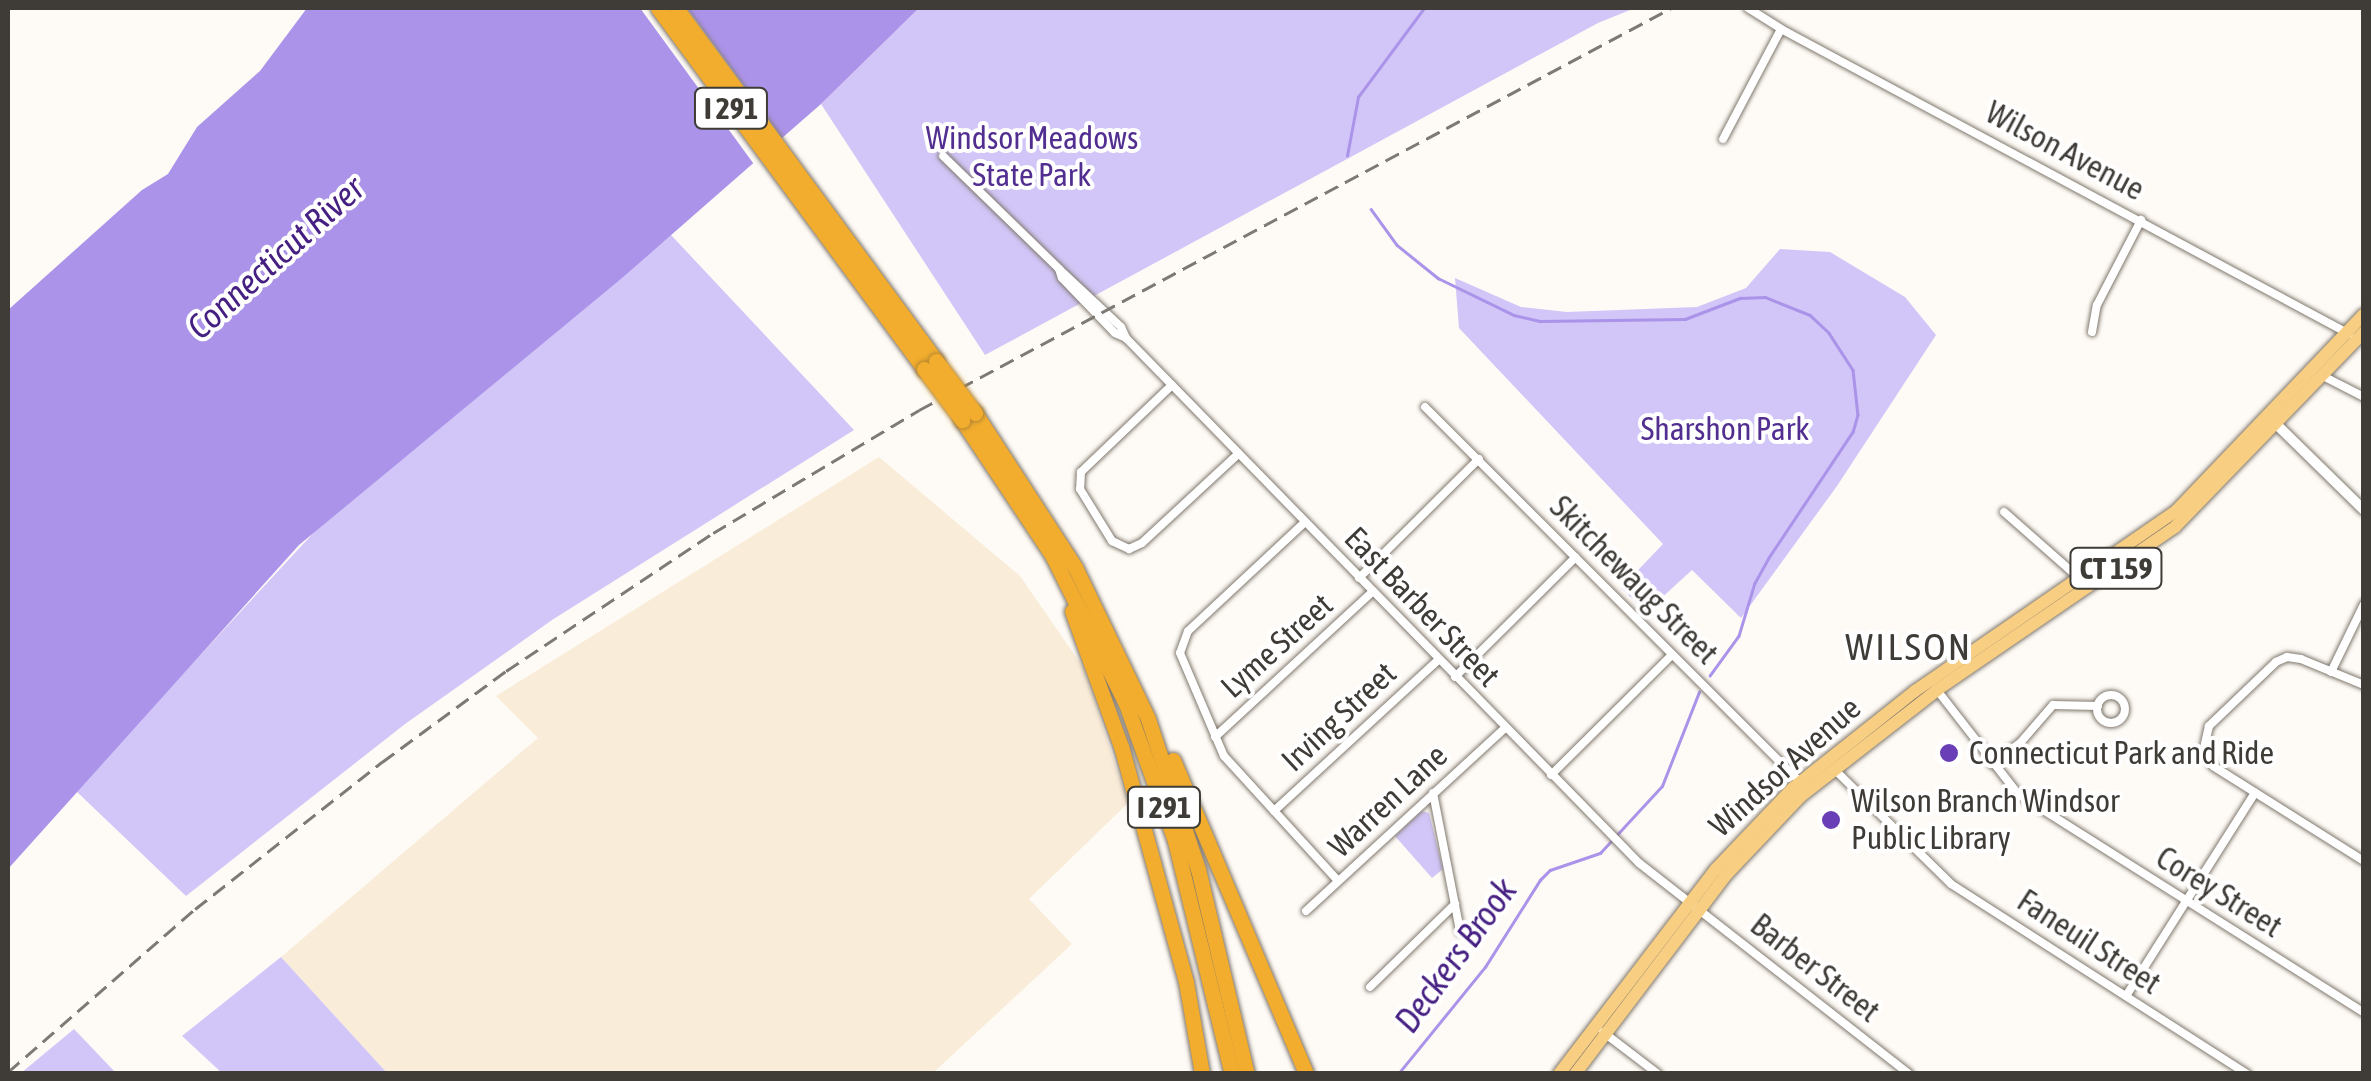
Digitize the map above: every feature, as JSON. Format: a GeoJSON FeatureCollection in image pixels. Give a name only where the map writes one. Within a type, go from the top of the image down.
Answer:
{"type":"FeatureCollection","features":[{"type":"Feature","properties":{"kind":"highway","name":"I 291"},"geometry":{"type":"LineString","coordinates":[[658,8],[1062,544],[1124,663],[1188,834],[1247,1074]]}},
{"type":"Feature","properties":{"kind":"highway","name":"I 291"},"geometry":{"type":"LineString","coordinates":[[676,8],[809,204]]}},
{"type":"Feature","properties":{"kind":"highway","name":"I 291"},"geometry":{"type":"LineString","coordinates":[[968,416],[1052,555],[1111,670],[1153,774],[1184,876],[1232,1074]]}},
{"type":"Feature","properties":{"kind":"highway"},"geometry":{"type":"LineString","coordinates":[[1052,555],[1117,730],[1186,982],[1202,1074]]}},
{"type":"Feature","properties":{"kind":"highway"},"geometry":{"type":"LineString","coordinates":[[1124,663],[1152,710],[1306,1074]]}},
{"type":"Feature","properties":{"kind":"main road","name":"Windsor Avenue"},"geometry":{"type":"LineString","coordinates":[[1933,685],[2124,555],[2184,504],[2273,421],[2356,335],[2364,314]]}},
{"type":"Feature","properties":{"kind":"main road","name":"Windsor Avenue"},"geometry":{"type":"LineString","coordinates":[[1558,1074],[1600,1030],[1694,905],[1803,786],[2080,578],[2124,555]]}},
{"type":"Feature","properties":{"kind":"main road","name":"Windsor Avenue"},"geometry":{"type":"LineString","coordinates":[[1575,1074],[1600,1030]]}},
{"type":"Feature","properties":{"kind":"street","name":"Wilson Avenue"},"geometry":{"type":"LineString","coordinates":[[1748,8],[1780,29],[2356,335]]}},
{"type":"Feature","properties":{"kind":"street"},"geometry":{"type":"LineString","coordinates":[[1723,139],[1780,29]]}},
{"type":"Feature","properties":{"kind":"street","name":"East Barber Street"},"geometry":{"type":"LineString","coordinates":[[943,156],[1112,318],[1126,338],[1238,454],[1617,841],[1694,905]]}},
{"type":"Feature","properties":{"kind":"street"},"geometry":{"type":"LineString","coordinates":[[2092,332],[2097,304],[2141,220]]}},
{"type":"Feature","properties":{"kind":"street"},"geometry":{"type":"LineString","coordinates":[[2319,372],[2364,397]]}},
{"type":"Feature","properties":{"kind":"street"},"geometry":{"type":"LineString","coordinates":[[1172,385],[1086,465],[1078,480],[1112,541],[1129,549],[1238,454]]}},
{"type":"Feature","properties":{"kind":"street","name":"Skitchewaug Street"},"geometry":{"type":"LineString","coordinates":[[1425,407],[1803,786]]}},
{"type":"Feature","properties":{"kind":"street"},"geometry":{"type":"LineString","coordinates":[[2273,421],[2364,510]]}},
{"type":"Feature","properties":{"kind":"street"},"geometry":{"type":"LineString","coordinates":[[1359,578],[1479,459]]}},
{"type":"Feature","properties":{"kind":"street"},"geometry":{"type":"LineString","coordinates":[[2004,512],[2080,578]]}},
{"type":"Feature","properties":{"kind":"street"},"geometry":{"type":"LineString","coordinates":[[1305,522],[1188,631],[1180,645],[1182,660],[1224,756],[1338,881]]}},
{"type":"Feature","properties":{"kind":"street"},"geometry":{"type":"LineString","coordinates":[[1455,677],[1576,557]]}},
{"type":"Feature","properties":{"kind":"street","name":"Lyme Street"},"geometry":{"type":"LineString","coordinates":[[1214,737],[1372,592]]}},
{"type":"Feature","properties":{"kind":"street"},"geometry":{"type":"LineString","coordinates":[[2331,672],[2364,604]]}},
{"type":"Feature","properties":{"kind":"street"},"geometry":{"type":"LineString","coordinates":[[1551,775],[1672,655]]}},
{"type":"Feature","properties":{"kind":"street"},"geometry":{"type":"LineString","coordinates":[[2364,685],[2301,658],[2276,662],[2210,726],[2203,752],[2213,766],[2364,861]]}},
{"type":"Feature","properties":{"kind":"street","name":"Irving Street"},"geometry":{"type":"LineString","coordinates":[[1274,811],[1438,660]]}},
{"type":"Feature","properties":{"kind":"street","name":"Corey Street"},"geometry":{"type":"LineString","coordinates":[[1933,685],[2018,794],[2364,1013]]}},
{"type":"Feature","properties":{"kind":"street"},"geometry":{"type":"LineString","coordinates":[[1992,764],[2021,742],[2053,705],[2098,706]]}},
{"type":"Feature","properties":{"kind":"street","name":"Warren Lane"},"geometry":{"type":"LineString","coordinates":[[1306,911],[1505,728]]}},
{"type":"Feature","properties":{"kind":"street","name":"Faneuil Street"},"geometry":{"type":"LineString","coordinates":[[1829,764],[1938,874],[2248,1074]]}},
{"type":"Feature","properties":{"kind":"street"},"geometry":{"type":"LineString","coordinates":[[2126,996],[2255,793]]}},
{"type":"Feature","properties":{"kind":"street"},"geometry":{"type":"LineString","coordinates":[[1433,794],[1460,931]]}},
{"type":"Feature","properties":{"kind":"street"},"geometry":{"type":"LineString","coordinates":[[1370,987],[1455,904]]}},
{"type":"Feature","properties":{"kind":"street","name":"Barber Street"},"geometry":{"type":"LineString","coordinates":[[1694,905],[1909,1074]]}},
{"type":"Feature","properties":{"kind":"street"},"geometry":{"type":"LineString","coordinates":[[1600,1030],[1658,1074]]}},
{"type":"Feature","properties":{"kind":"shaded area"},"geometry":{"type":"Polygon","coordinates":[[[879,457],[1020,576],[1083,667],[1128,803],[1029,899],[1072,944],[933,1073],[387,1073],[281,957],[538,738],[496,696],[879,457]]]}},
{"type":"Feature","properties":{"kind":"green space","name":"Windsor Meadows State Park"},"geometry":{"type":"Polygon","coordinates":[[[919,8],[1635,8],[1598,23],[985,355],[821,104],[919,8]]]}},
{"type":"Feature","properties":{"kind":"green space"},"geometry":{"type":"Polygon","coordinates":[[[671,235],[854,430],[552,620],[405,724],[186,896],[75,790],[319,527],[671,235]]]}},
{"type":"Feature","properties":{"kind":"green space","name":"Sharshon Park"},"geometry":{"type":"Polygon","coordinates":[[[1780,249],[1830,252],[1905,297],[1936,335],[1837,486],[1741,618],[1692,570],[1646,612],[1621,588],[1663,544],[1459,328],[1455,278],[1521,307],[1567,312],[1697,307],[1746,288],[1780,249]]]}},
{"type":"Feature","properties":{"kind":"green space"},"geometry":{"type":"Polygon","coordinates":[[[1422,811],[1429,813],[1443,869],[1432,878],[1395,836],[1422,811]]]}},
{"type":"Feature","properties":{"kind":"green space"},"geometry":{"type":"Polygon","coordinates":[[[281,957],[387,1073],[222,1073],[182,1036],[281,957]]]}},
{"type":"Feature","properties":{"kind":"green space"},"geometry":{"type":"Polygon","coordinates":[[[74,1029],[115,1072],[21,1073],[74,1029]]]}},
{"type":"Feature","properties":{"kind":"water","name":"Connecticut River"},"geometry":{"type":"Polygon","coordinates":[[[307,8],[919,8],[821,104],[622,278],[299,545],[8,869],[8,310],[142,190],[168,174],[197,127],[260,71],[307,8]]]}},
{"type":"Feature","properties":{"kind":"pier"},"geometry":{"type":"Polygon","coordinates":[[[640,8],[687,8],[785,142],[756,167],[640,8]]]}},
{"type":"Feature","properties":{"kind":"waterway","name":"Deckers Brook"},"geometry":{"type":"LineString","coordinates":[[1347,156],[1358,97],[1424,8]]}},
{"type":"Feature","properties":{"kind":"waterway","name":"Deckers Brook"},"geometry":{"type":"LineString","coordinates":[[1371,209],[1397,245],[1438,278],[1514,315],[1540,321],[1685,319],[1740,298],[1765,297],[1810,315],[1829,333],[1853,370],[1858,415],[1853,432],[1769,558],[1755,583],[1739,636],[1710,676]]}},
{"type":"Feature","properties":{"kind":"waterway","name":"Deckers Brook"},"geometry":{"type":"LineString","coordinates":[[1398,1074],[1485,967],[1540,880],[1550,870],[1600,853],[1662,786],[1699,692]]}},
{"type":"Feature","properties":{"kind":"railway"},"geometry":{"type":"LineString","coordinates":[[8,1072],[195,909],[382,762],[506,671],[713,533],[919,410],[1671,8]]}},
{"type":"Feature","properties":{"kind":"place","name":"Connecticut Park and Ride"},"geometry":{"type":"Point","coordinates":[1949,753]}},
{"type":"Feature","properties":{"kind":"place","name":"Wilson Branch Windsor Public Library"},"geometry":{"type":"Point","coordinates":[1831,820]}},
{"type":"Feature","properties":{"kind":"district","name":"WILSON"},"geometry":{"type":"Point","coordinates":[1909,647]}}]}
